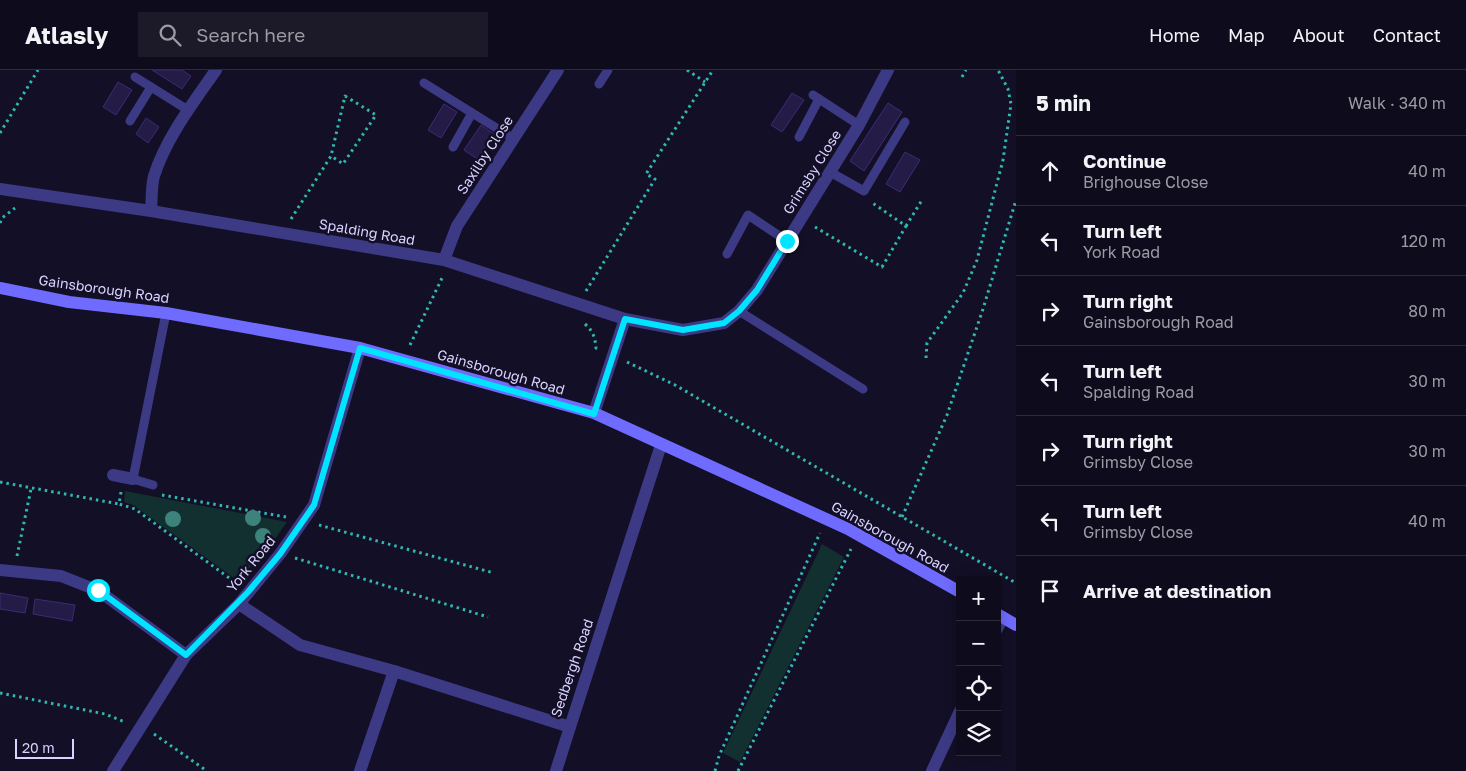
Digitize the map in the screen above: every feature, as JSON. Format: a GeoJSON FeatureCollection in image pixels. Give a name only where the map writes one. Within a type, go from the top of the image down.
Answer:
{"type":"FeatureCollection","features":[{"type":"Feature","properties":{"kind":"street"},"geometry":{"type":"LineString","coordinates":[[151,211],[154,178],[162,156],[188,110],[216,70]]}},
{"type":"Feature","properties":{"kind":"street","name":"Saxilby Close"},"geometry":{"type":"LineString","coordinates":[[444,260],[457,226],[558,70]]}},
{"type":"Feature","properties":{"kind":"street","name":"Grimsby Close"},"geometry":{"type":"LineString","coordinates":[[625,319],[683,330],[724,323],[739,311],[757,290],[801,219],[859,125],[888,70]]}},
{"type":"Feature","properties":{"kind":"street","name":"Spalding Road"},"geometry":{"type":"LineString","coordinates":[[0,189],[283,232],[444,260],[625,319]]}},
{"type":"Feature","properties":{"kind":"street","name":"Gainsborough Road"},"geometry":{"type":"LineString","coordinates":[[0,288],[69,302],[166,313],[360,348],[594,414],[859,534],[956,590]]}},
{"type":"Feature","properties":{"kind":"street"},"geometry":{"type":"LineString","coordinates":[[594,414],[625,319]]}},
{"type":"Feature","properties":{"kind":"street","name":"York Road"},"geometry":{"type":"LineString","coordinates":[[113,771],[186,655],[239,604],[280,554],[314,505],[360,348]]}},
{"type":"Feature","properties":{"kind":"street","name":"Sedbergh Road"},"geometry":{"type":"LineString","coordinates":[[239,604],[300,645],[394,671],[570,727],[661,445]]}},
{"type":"Feature","properties":{"kind":"street"},"geometry":{"type":"LineString","coordinates":[[113,475],[133,479]]}},
{"type":"Feature","properties":{"kind":"street"},"geometry":{"type":"LineString","coordinates":[[0,570],[61,576],[98,590],[186,655]]}},
{"type":"Feature","properties":{"kind":"street"},"geometry":{"type":"LineString","coordinates":[[1001,621],[1016,625]]}},
{"type":"Feature","properties":{"kind":"street"},"geometry":{"type":"LineString","coordinates":[[360,771],[394,671]]}},
{"type":"Feature","properties":{"kind":"street"},"geometry":{"type":"LineString","coordinates":[[932,771],[956,720]]}},
{"type":"Feature","properties":{"kind":"street"},"geometry":{"type":"LineString","coordinates":[[556,771],[570,727]]}},
{"type":"Feature","properties":{"kind":"lane"},"geometry":{"type":"LineString","coordinates":[[599,84],[608,70]]}},
{"type":"Feature","properties":{"kind":"lane"},"geometry":{"type":"LineString","coordinates":[[135,77],[188,110]]}},
{"type":"Feature","properties":{"kind":"lane"},"geometry":{"type":"LineString","coordinates":[[424,83],[514,139]]}},
{"type":"Feature","properties":{"kind":"lane"},"geometry":{"type":"LineString","coordinates":[[130,121],[150,87]]}},
{"type":"Feature","properties":{"kind":"lane"},"geometry":{"type":"LineString","coordinates":[[799,137],[816,97],[859,125]]}},
{"type":"Feature","properties":{"kind":"lane"},"geometry":{"type":"LineString","coordinates":[[453,147],[472,113]]}},
{"type":"Feature","properties":{"kind":"lane"},"geometry":{"type":"LineString","coordinates":[[830,172],[864,191],[905,122]]}},
{"type":"Feature","properties":{"kind":"lane"},"geometry":{"type":"LineString","coordinates":[[727,254],[748,215],[787,241]]}},
{"type":"Feature","properties":{"kind":"lane"},"geometry":{"type":"LineString","coordinates":[[739,311],[863,389]]}},
{"type":"Feature","properties":{"kind":"lane"},"geometry":{"type":"LineString","coordinates":[[153,485],[133,479],[166,313]]}},
{"type":"Feature","properties":{"kind":"path"},"geometry":{"type":"LineString","coordinates":[[0,133],[38,70]]}},
{"type":"Feature","properties":{"kind":"path"},"geometry":{"type":"LineString","coordinates":[[687,70],[705,82]]}},
{"type":"Feature","properties":{"kind":"path"},"geometry":{"type":"LineString","coordinates":[[578,304],[655,179],[646,174],[713,70]]}},
{"type":"Feature","properties":{"kind":"path"},"geometry":{"type":"LineString","coordinates":[[962,77],[966,70]]}},
{"type":"Feature","properties":{"kind":"path"},"geometry":{"type":"LineString","coordinates":[[926,358],[927,343],[963,293],[976,260],[1003,160],[1011,104],[1008,89],[998,70]]}},
{"type":"Feature","properties":{"kind":"path"},"geometry":{"type":"LineString","coordinates":[[283,232],[331,156],[346,96],[376,115],[343,164],[331,156]]}},
{"type":"Feature","properties":{"kind":"path"},"geometry":{"type":"LineString","coordinates":[[864,191],[868,201],[906,226]]}},
{"type":"Feature","properties":{"kind":"path"},"geometry":{"type":"LineString","coordinates":[[801,219],[882,267],[922,200]]}},
{"type":"Feature","properties":{"kind":"path"},"geometry":{"type":"LineString","coordinates":[[902,517],[947,415],[984,309],[1016,200]]}},
{"type":"Feature","properties":{"kind":"path"},"geometry":{"type":"LineString","coordinates":[[413,350],[410,342],[443,276]]}},
{"type":"Feature","properties":{"kind":"path"},"geometry":{"type":"LineString","coordinates":[[624,360],[675,385],[1016,583]]}},
{"type":"Feature","properties":{"kind":"path"},"geometry":{"type":"LineString","coordinates":[[0,482],[119,504],[135,509],[248,592]]}},
{"type":"Feature","properties":{"kind":"path"},"geometry":{"type":"LineString","coordinates":[[119,504],[121,488]]}},
{"type":"Feature","properties":{"kind":"path"},"geometry":{"type":"LineString","coordinates":[[14,572],[31,489]]}},
{"type":"Feature","properties":{"kind":"path"},"geometry":{"type":"LineString","coordinates":[[715,771],[719,756],[826,519]]}},
{"type":"Feature","properties":{"kind":"path"},"geometry":{"type":"LineString","coordinates":[[738,771],[859,534]]}},
{"type":"Feature","properties":{"kind":"path"},"geometry":{"type":"LineString","coordinates":[[280,554],[488,617]]}},
{"type":"Feature","properties":{"kind":"path"},"geometry":{"type":"LineString","coordinates":[[0,693],[105,714],[154,734],[206,771]]}},
{"type":"Feature","properties":{"kind":"green space"},"geometry":{"type":"Polygon","coordinates":[[[125,491],[287,522],[272,543],[238,581],[133,505],[124,502],[125,491]]]}},
{"type":"Feature","properties":{"kind":"green space"},"geometry":{"type":"Polygon","coordinates":[[[822,544],[844,557],[740,762],[723,753],[822,544]]]}},
{"type":"Feature","properties":{"kind":"building"},"geometry":{"type":"Polygon","coordinates":[[[152,70],[182,70],[191,76],[182,89],[152,70]]]}},
{"type":"Feature","properties":{"kind":"building"},"geometry":{"type":"Polygon","coordinates":[[[118,82],[132,90],[116,115],[103,107],[118,82]]]}},
{"type":"Feature","properties":{"kind":"building"},"geometry":{"type":"Polygon","coordinates":[[[792,93],[804,100],[782,132],[771,125],[792,93]]]}},
{"type":"Feature","properties":{"kind":"building"},"geometry":{"type":"Polygon","coordinates":[[[888,103],[902,112],[864,171],[850,161],[888,103]]]}},
{"type":"Feature","properties":{"kind":"building"},"geometry":{"type":"Polygon","coordinates":[[[444,104],[457,112],[441,138],[428,130],[444,104]]]}},
{"type":"Feature","properties":{"kind":"building"},"geometry":{"type":"Polygon","coordinates":[[[146,118],[159,127],[148,143],[136,134],[146,118]]]}},
{"type":"Feature","properties":{"kind":"building"},"geometry":{"type":"Polygon","coordinates":[[[481,125],[494,134],[477,159],[464,150],[481,125]]]}},
{"type":"Feature","properties":{"kind":"building"},"geometry":{"type":"Polygon","coordinates":[[[905,152],[920,160],[900,192],[886,184],[905,152]]]}},
{"type":"Feature","properties":{"kind":"building"},"geometry":{"type":"Polygon","coordinates":[[[0,593],[28,598],[25,613],[0,609],[0,593]]]}},
{"type":"Feature","properties":{"kind":"building"},"geometry":{"type":"Polygon","coordinates":[[[35,599],[75,605],[72,621],[33,614],[35,599]]]}},
{"type":"Feature","properties":{"kind":"route"},"geometry":{"type":"LineString","coordinates":[[98,590],[186,655],[239,604],[280,554],[314,505],[360,348],[594,414],[625,319],[683,330],[724,323],[739,311],[757,290],[787,241]]}}]}
